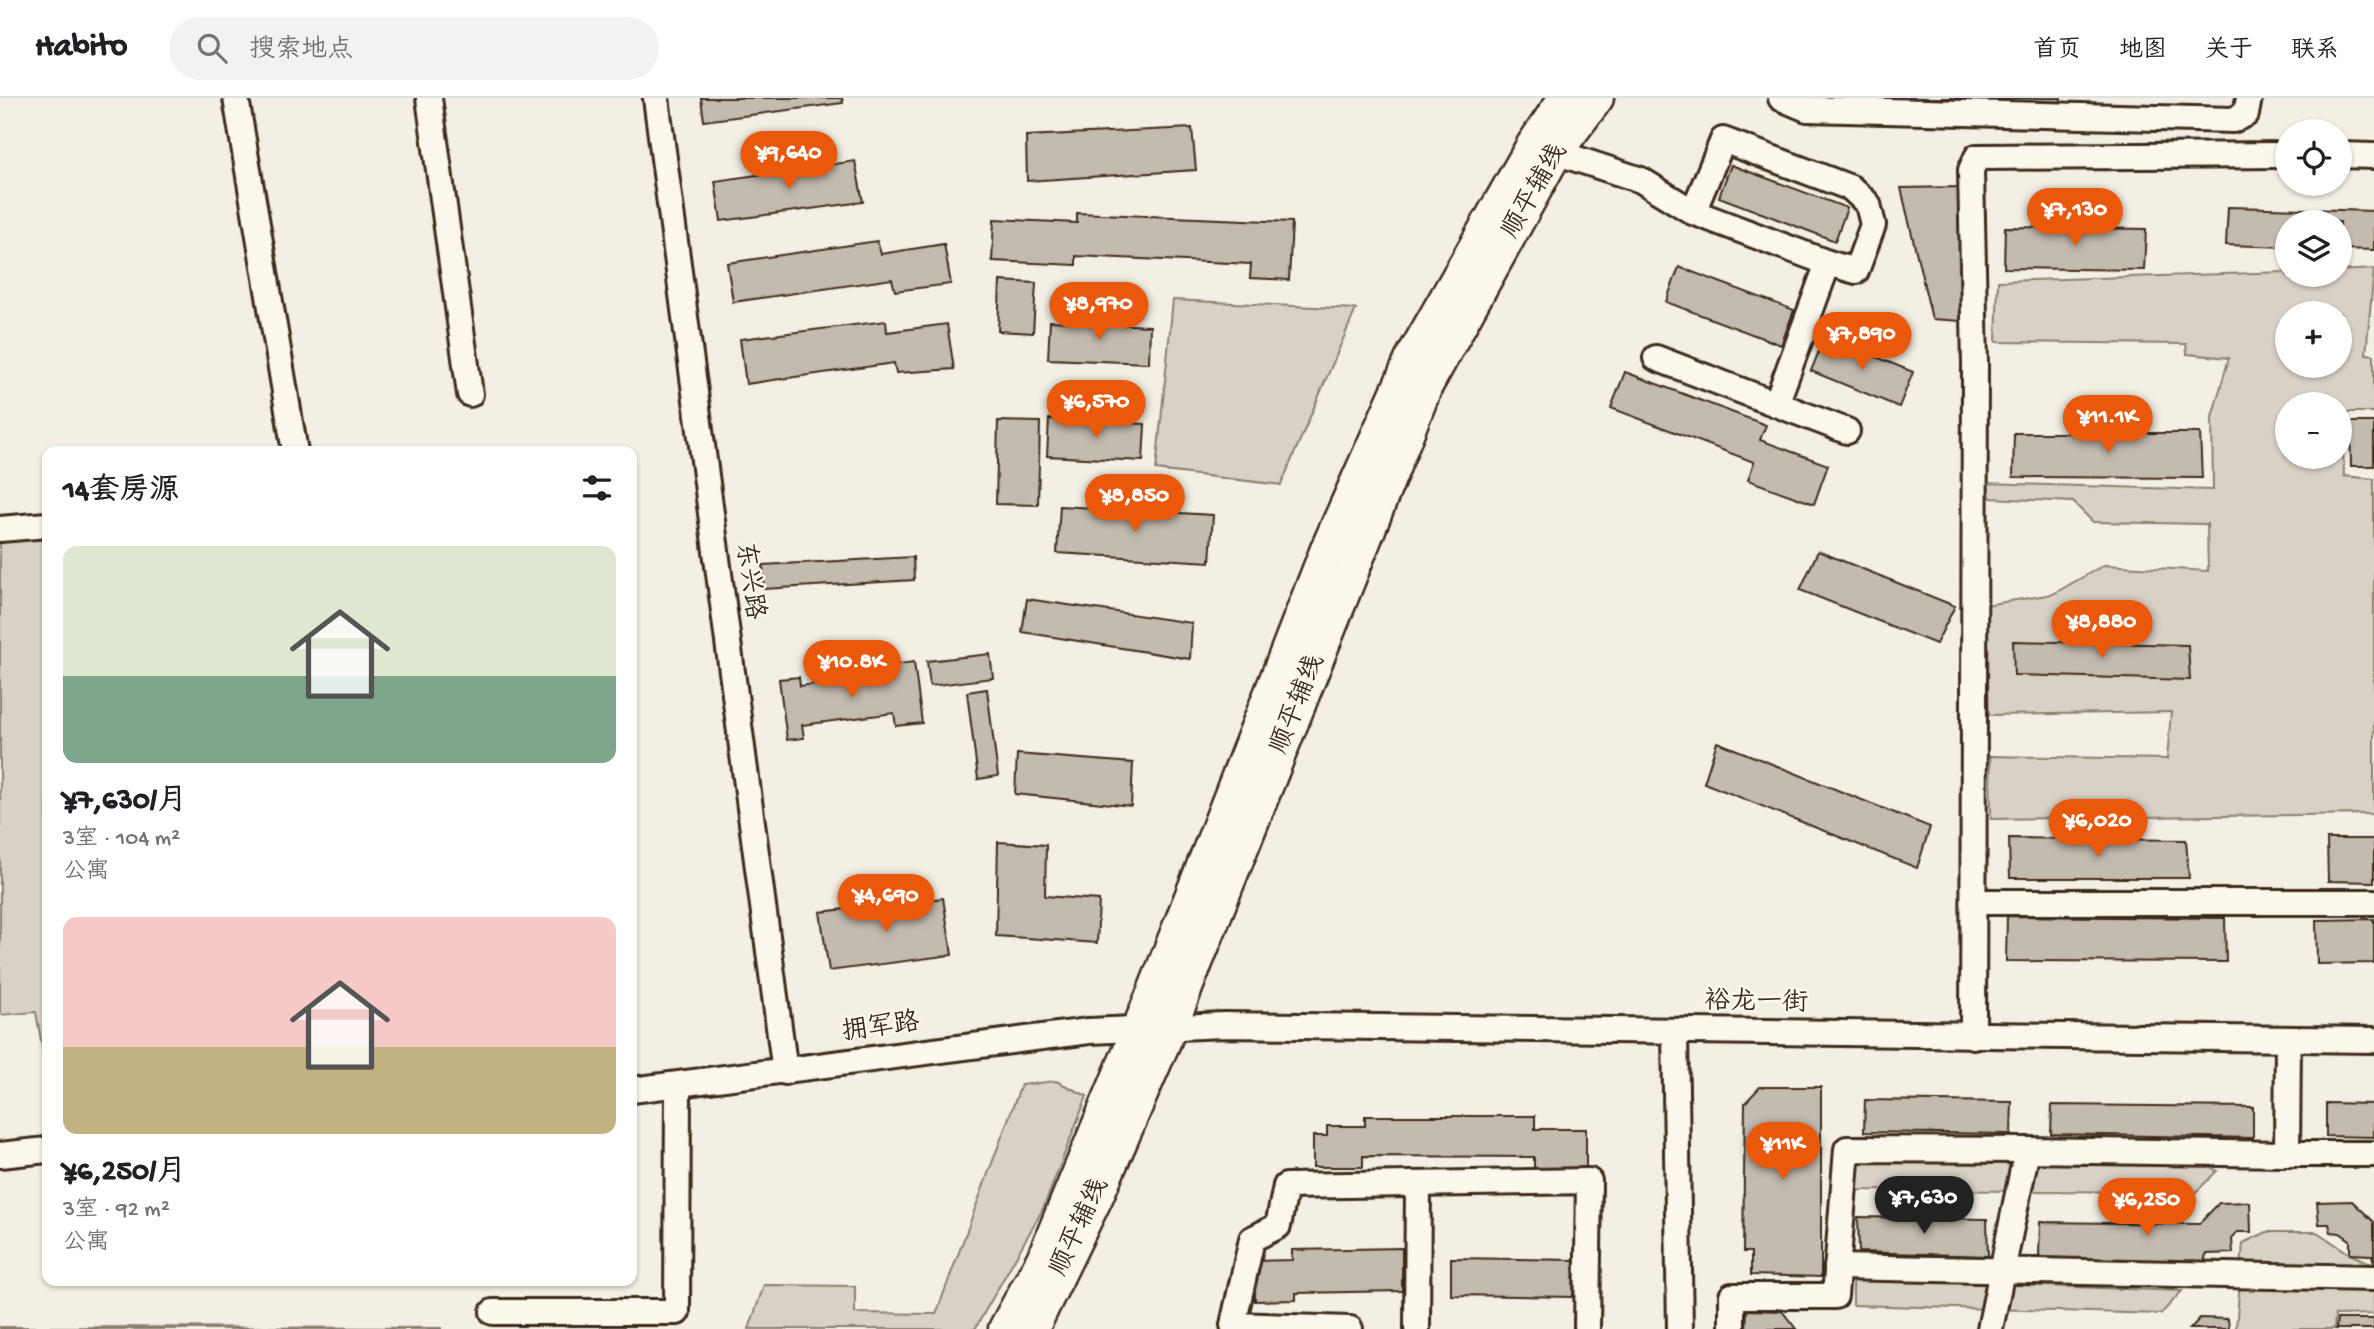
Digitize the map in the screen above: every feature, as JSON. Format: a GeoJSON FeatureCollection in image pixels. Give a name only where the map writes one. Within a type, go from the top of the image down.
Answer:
{"type":"FeatureCollection","features":[{"type":"Feature","properties":{"kind":"main road","name":"顺平辅线"},"geometry":{"type":"LineString","coordinates":[[1032,1329],[1095,1200],[1170,1028],[1426,386],[1544,148],[1565,98]]}},
{"type":"Feature","properties":{"kind":"main road","name":"顺平辅线"},"geometry":{"type":"LineString","coordinates":[[1005,1329],[1043,1259],[1138,1030],[1327,549],[1413,356],[1544,148],[1597,98]]}},
{"type":"Feature","properties":{"kind":"street"},"geometry":{"type":"LineString","coordinates":[[236,98],[294,446]]}},
{"type":"Feature","properties":{"kind":"street"},"geometry":{"type":"LineString","coordinates":[[429,98],[470,394]]}},
{"type":"Feature","properties":{"kind":"street","name":"东兴路"},"geometry":{"type":"LineString","coordinates":[[656,98],[785,1072]]}},
{"type":"Feature","properties":{"kind":"street"},"geometry":{"type":"LineString","coordinates":[[1781,98],[1807,108],[2233,120],[2246,114],[2249,98]]}},
{"type":"Feature","properties":{"kind":"street"},"geometry":{"type":"LineString","coordinates":[[1544,148],[1641,180],[1693,212],[1856,271],[1873,225],[1868,204],[1851,188],[1723,140],[1693,212]]}},
{"type":"Feature","properties":{"kind":"street"},"geometry":{"type":"LineString","coordinates":[[1973,1036],[1975,365],[1970,170],[1977,157],[2275,155]]}},
{"type":"Feature","properties":{"kind":"street"},"geometry":{"type":"LineString","coordinates":[[2352,155],[2374,156]]}},
{"type":"Feature","properties":{"kind":"street"},"geometry":{"type":"LineString","coordinates":[[1776,404],[1828,263]]}},
{"type":"Feature","properties":{"kind":"street"},"geometry":{"type":"LineString","coordinates":[[1656,358],[1847,431]]}},
{"type":"Feature","properties":{"kind":"street"},"geometry":{"type":"LineString","coordinates":[[1,521],[42,525]]}},
{"type":"Feature","properties":{"kind":"street"},"geometry":{"type":"LineString","coordinates":[[1974,902],[2374,902]]}},
{"type":"Feature","properties":{"kind":"street","name":"裕龙一街"},"geometry":{"type":"LineString","coordinates":[[1138,1030],[1224,1025],[1675,1033],[2374,1040]]}},
{"type":"Feature","properties":{"kind":"street","name":"拥军路"},"geometry":{"type":"LineString","coordinates":[[637,1089],[1089,1031],[1138,1030]]}},
{"type":"Feature","properties":{"kind":"street"},"geometry":{"type":"LineString","coordinates":[[1675,1033],[1680,1329]]}},
{"type":"Feature","properties":{"kind":"street"},"geometry":{"type":"LineString","coordinates":[[2287,1154],[2288,1039]]}},
{"type":"Feature","properties":{"kind":"street"},"geometry":{"type":"LineString","coordinates":[[493,1312],[677,1312],[678,1085]]}},
{"type":"Feature","properties":{"kind":"street"},"geometry":{"type":"LineString","coordinates":[[1731,1329],[1732,1296],[1835,1296],[1847,1149],[2374,1154]]}},
{"type":"Feature","properties":{"kind":"street"},"geometry":{"type":"LineString","coordinates":[[1990,1329],[2027,1150]]}},
{"type":"Feature","properties":{"kind":"street"},"geometry":{"type":"LineString","coordinates":[[0,1155],[42,1151]]}},
{"type":"Feature","properties":{"kind":"street"},"geometry":{"type":"LineString","coordinates":[[1350,1329],[1232,1327],[1252,1239],[1278,1226],[1286,1186],[1589,1181],[1587,1329]]}},
{"type":"Feature","properties":{"kind":"street"},"geometry":{"type":"LineString","coordinates":[[1417,1329],[1418,1184]]}},
{"type":"Feature","properties":{"kind":"street"},"geometry":{"type":"LineString","coordinates":[[1837,1267],[2374,1279]]}},
{"type":"Feature","properties":{"kind":"shaded area"},"geometry":{"type":"Polygon","coordinates":[[[2374,269],[2366,354],[2374,355],[2374,412],[2352,412],[2352,392],[2275,392],[2275,469],[2344,469],[2344,476],[2374,479],[2374,814],[1991,819],[1990,756],[2167,759],[2171,712],[1989,715],[1985,605],[2053,594],[2104,565],[2208,571],[2207,524],[2093,522],[2073,502],[1991,498],[1984,483],[2213,490],[2212,417],[2229,358],[2187,354],[2186,344],[1996,342],[1998,281],[2275,272],[2275,287],[2352,287],[2352,270],[2374,269]]]}},
{"type":"Feature","properties":{"kind":"shaded area"},"geometry":{"type":"Polygon","coordinates":[[[1173,300],[1356,309],[1281,485],[1156,470],[1173,300]]]}},
{"type":"Feature","properties":{"kind":"shaded area"},"geometry":{"type":"Polygon","coordinates":[[[42,525],[42,1046],[36,1012],[0,1015],[0,529],[42,525]]]}},
{"type":"Feature","properties":{"kind":"shaded area"},"geometry":{"type":"Polygon","coordinates":[[[1056,1081],[1087,1096],[1043,1209],[975,1329],[749,1329],[764,1285],[855,1286],[855,1313],[936,1314],[1021,1085],[1056,1081]]]}},
{"type":"Feature","properties":{"kind":"shaded area"},"geometry":{"type":"Polygon","coordinates":[[[2195,1157],[2217,1171],[2196,1192],[1852,1190],[1851,1159],[2195,1157]]]}},
{"type":"Feature","properties":{"kind":"shaded area"},"geometry":{"type":"Polygon","coordinates":[[[2267,1232],[2317,1232],[2350,1254],[2374,1265],[2374,1314],[2335,1315],[2334,1329],[2236,1329],[2243,1243],[2267,1232]]]}},
{"type":"Feature","properties":{"kind":"shaded area"},"geometry":{"type":"Polygon","coordinates":[[[1853,1279],[2182,1291],[2161,1314],[1853,1305],[1853,1279]]]}},
{"type":"Feature","properties":{"kind":"shaded area"},"geometry":{"type":"Polygon","coordinates":[[[441,1328],[441,1329],[0,1329],[441,1328]]]}},
{"type":"Feature","properties":{"kind":"building"},"geometry":{"type":"Polygon","coordinates":[[[701,98],[842,98],[843,103],[704,121],[701,98]]]}},
{"type":"Feature","properties":{"kind":"building"},"geometry":{"type":"Polygon","coordinates":[[[1852,98],[2061,98],[2060,107],[1852,98]]]}},
{"type":"Feature","properties":{"kind":"building"},"geometry":{"type":"Polygon","coordinates":[[[1192,128],[1196,170],[1027,181],[1026,136],[1192,128]]]}},
{"type":"Feature","properties":{"kind":"building"},"geometry":{"type":"Polygon","coordinates":[[[855,161],[863,202],[721,221],[715,181],[855,161]]]}},
{"type":"Feature","properties":{"kind":"building"},"geometry":{"type":"Polygon","coordinates":[[[1731,165],[1847,208],[1835,241],[1719,197],[1731,165]]]}},
{"type":"Feature","properties":{"kind":"building"},"geometry":{"type":"Polygon","coordinates":[[[1961,187],[1961,321],[1932,319],[1901,188],[1961,187]]]}},
{"type":"Feature","properties":{"kind":"building"},"geometry":{"type":"Polygon","coordinates":[[[2228,207],[2338,210],[2275,210],[2275,247],[2226,245],[2228,207]]]}},
{"type":"Feature","properties":{"kind":"building"},"geometry":{"type":"Polygon","coordinates":[[[2352,210],[2374,211],[2374,250],[2352,249],[2352,210]]]}},
{"type":"Feature","properties":{"kind":"building"},"geometry":{"type":"Polygon","coordinates":[[[1077,213],[1292,222],[1289,280],[1250,278],[1251,264],[1076,256],[1076,265],[992,261],[994,219],[1077,223],[1077,213]]]}},
{"type":"Feature","properties":{"kind":"building"},"geometry":{"type":"Polygon","coordinates":[[[2005,227],[2146,229],[2144,270],[2004,268],[2005,227]]]}},
{"type":"Feature","properties":{"kind":"building"},"geometry":{"type":"Polygon","coordinates":[[[877,241],[881,254],[944,244],[951,284],[895,291],[892,279],[733,302],[727,263],[877,241]]]}},
{"type":"Feature","properties":{"kind":"building"},"geometry":{"type":"Polygon","coordinates":[[[1679,267],[1794,310],[1781,345],[1666,302],[1679,267]]]}},
{"type":"Feature","properties":{"kind":"building"},"geometry":{"type":"Polygon","coordinates":[[[1000,281],[1036,283],[1033,333],[998,331],[1000,281]]]}},
{"type":"Feature","properties":{"kind":"building"},"geometry":{"type":"Polygon","coordinates":[[[886,321],[887,332],[947,324],[954,369],[896,373],[894,363],[746,384],[740,339],[886,321]]]}},
{"type":"Feature","properties":{"kind":"building"},"geometry":{"type":"Polygon","coordinates":[[[1050,321],[1150,326],[1149,363],[1048,359],[1050,321]]]}},
{"type":"Feature","properties":{"kind":"building"},"geometry":{"type":"Polygon","coordinates":[[[1825,336],[1913,372],[1899,407],[1811,371],[1825,336]]]}},
{"type":"Feature","properties":{"kind":"building"},"geometry":{"type":"Polygon","coordinates":[[[1625,372],[1766,425],[1760,440],[1828,465],[1814,504],[1748,480],[1754,462],[1611,408],[1625,372]]]}},
{"type":"Feature","properties":{"kind":"building"},"geometry":{"type":"Polygon","coordinates":[[[1049,419],[1145,424],[1143,461],[1047,456],[1049,419]]]}},
{"type":"Feature","properties":{"kind":"building"},"geometry":{"type":"Polygon","coordinates":[[[998,421],[1040,422],[1038,505],[996,504],[998,421]]]}},
{"type":"Feature","properties":{"kind":"building"},"geometry":{"type":"Polygon","coordinates":[[[2352,422],[2374,422],[2374,466],[2352,466],[2352,422]]]}},
{"type":"Feature","properties":{"kind":"building"},"geometry":{"type":"Polygon","coordinates":[[[2014,433],[2200,433],[2202,478],[2013,477],[2014,433]]]}},
{"type":"Feature","properties":{"kind":"building"},"geometry":{"type":"Polygon","coordinates":[[[1060,506],[1213,515],[1210,562],[1057,553],[1060,506]]]}},
{"type":"Feature","properties":{"kind":"building"},"geometry":{"type":"Polygon","coordinates":[[[1818,551],[1955,606],[1936,644],[1800,590],[1818,551]]]}},
{"type":"Feature","properties":{"kind":"building"},"geometry":{"type":"Polygon","coordinates":[[[913,557],[914,580],[764,589],[763,565],[913,557]]]}},
{"type":"Feature","properties":{"kind":"building"},"geometry":{"type":"Polygon","coordinates":[[[1027,599],[1192,623],[1190,659],[1022,632],[1027,599]]]}},
{"type":"Feature","properties":{"kind":"building"},"geometry":{"type":"Polygon","coordinates":[[[2013,641],[2188,645],[2190,680],[2014,675],[2013,641]]]}},
{"type":"Feature","properties":{"kind":"building"},"geometry":{"type":"Polygon","coordinates":[[[990,654],[993,678],[930,686],[927,661],[990,654]]]}},
{"type":"Feature","properties":{"kind":"building"},"geometry":{"type":"Polygon","coordinates":[[[914,662],[922,723],[896,726],[894,713],[802,725],[804,738],[787,740],[779,679],[799,677],[800,686],[891,674],[890,665],[914,662]]]}},
{"type":"Feature","properties":{"kind":"building"},"geometry":{"type":"Polygon","coordinates":[[[987,689],[998,776],[978,779],[967,692],[987,689]]]}},
{"type":"Feature","properties":{"kind":"building"},"geometry":{"type":"Polygon","coordinates":[[[1717,742],[1930,827],[1917,868],[1704,783],[1717,742]]]}},
{"type":"Feature","properties":{"kind":"building"},"geometry":{"type":"Polygon","coordinates":[[[1017,754],[1133,763],[1131,806],[1015,794],[1017,754]]]}},
{"type":"Feature","properties":{"kind":"building"},"geometry":{"type":"Polygon","coordinates":[[[2009,838],[2186,840],[2189,878],[2010,878],[2009,838]]]}},
{"type":"Feature","properties":{"kind":"building"},"geometry":{"type":"Polygon","coordinates":[[[2327,839],[2374,839],[2374,882],[2328,881],[2327,839]]]}},
{"type":"Feature","properties":{"kind":"building"},"geometry":{"type":"Polygon","coordinates":[[[998,842],[1046,845],[1045,896],[1099,900],[1097,943],[996,936],[998,842]]]}},
{"type":"Feature","properties":{"kind":"building"},"geometry":{"type":"Polygon","coordinates":[[[943,898],[952,955],[829,971],[820,912],[943,898]]]}},
{"type":"Feature","properties":{"kind":"building"},"geometry":{"type":"Polygon","coordinates":[[[2007,916],[2225,918],[2226,962],[2006,961],[2007,916]]]}},
{"type":"Feature","properties":{"kind":"building"},"geometry":{"type":"Polygon","coordinates":[[[2374,919],[2374,963],[2317,964],[2316,920],[2374,919]]]}},
{"type":"Feature","properties":{"kind":"building"},"geometry":{"type":"Polygon","coordinates":[[[1760,1087],[1821,1087],[1821,1277],[1751,1275],[1751,1252],[1743,1252],[1745,1103],[1760,1087]]]}},
{"type":"Feature","properties":{"kind":"building"},"geometry":{"type":"Polygon","coordinates":[[[1865,1100],[2012,1102],[2011,1134],[1864,1132],[1865,1100]]]}},
{"type":"Feature","properties":{"kind":"building"},"geometry":{"type":"Polygon","coordinates":[[[2326,1103],[2374,1104],[2374,1137],[2326,1136],[2326,1103]]]}},
{"type":"Feature","properties":{"kind":"building"},"geometry":{"type":"Polygon","coordinates":[[[2052,1105],[2253,1107],[2253,1138],[2051,1134],[2052,1105]]]}},
{"type":"Feature","properties":{"kind":"building"},"geometry":{"type":"Polygon","coordinates":[[[1365,1116],[1535,1116],[1535,1129],[1586,1129],[1586,1171],[1534,1171],[1534,1157],[1363,1156],[1363,1167],[1313,1167],[1313,1136],[1327,1136],[1327,1126],[1365,1126],[1365,1116]]]}},
{"type":"Feature","properties":{"kind":"building"},"geometry":{"type":"Polygon","coordinates":[[[2352,1201],[2374,1222],[2374,1263],[2372,1255],[2350,1254],[2350,1240],[2340,1233],[2331,1232],[2329,1224],[2319,1224],[2317,1202],[2352,1201]]]}},
{"type":"Feature","properties":{"kind":"building"},"geometry":{"type":"Polygon","coordinates":[[[2250,1202],[2251,1232],[2237,1232],[2232,1239],[2233,1253],[2206,1254],[2204,1264],[2039,1257],[2040,1222],[2199,1224],[2219,1203],[2250,1202]]]}},
{"type":"Feature","properties":{"kind":"building"},"geometry":{"type":"Polygon","coordinates":[[[1858,1217],[1987,1219],[1988,1256],[1859,1252],[1858,1217]]]}},
{"type":"Feature","properties":{"kind":"building"},"geometry":{"type":"Polygon","coordinates":[[[1402,1248],[1402,1291],[1296,1293],[1296,1300],[1255,1301],[1255,1261],[1292,1260],[1292,1250],[1402,1248]]]}},
{"type":"Feature","properties":{"kind":"building"},"geometry":{"type":"Polygon","coordinates":[[[1451,1258],[1574,1260],[1573,1297],[1451,1295],[1451,1258]]]}},
{"type":"Feature","properties":{"kind":"building"},"geometry":{"type":"Polygon","coordinates":[[[1747,1310],[1782,1311],[1796,1329],[1746,1329],[1747,1310]]]}},
{"type":"Feature","properties":{"kind":"building"},"geometry":{"type":"Polygon","coordinates":[[[2200,1318],[2228,1319],[2229,1329],[2190,1329],[2200,1318]]]}},
{"type":"Feature","properties":{"kind":"building"},"geometry":{"type":"Polygon","coordinates":[[[2337,1319],[2374,1319],[2374,1329],[2336,1329],[2337,1319]]]}}]}
